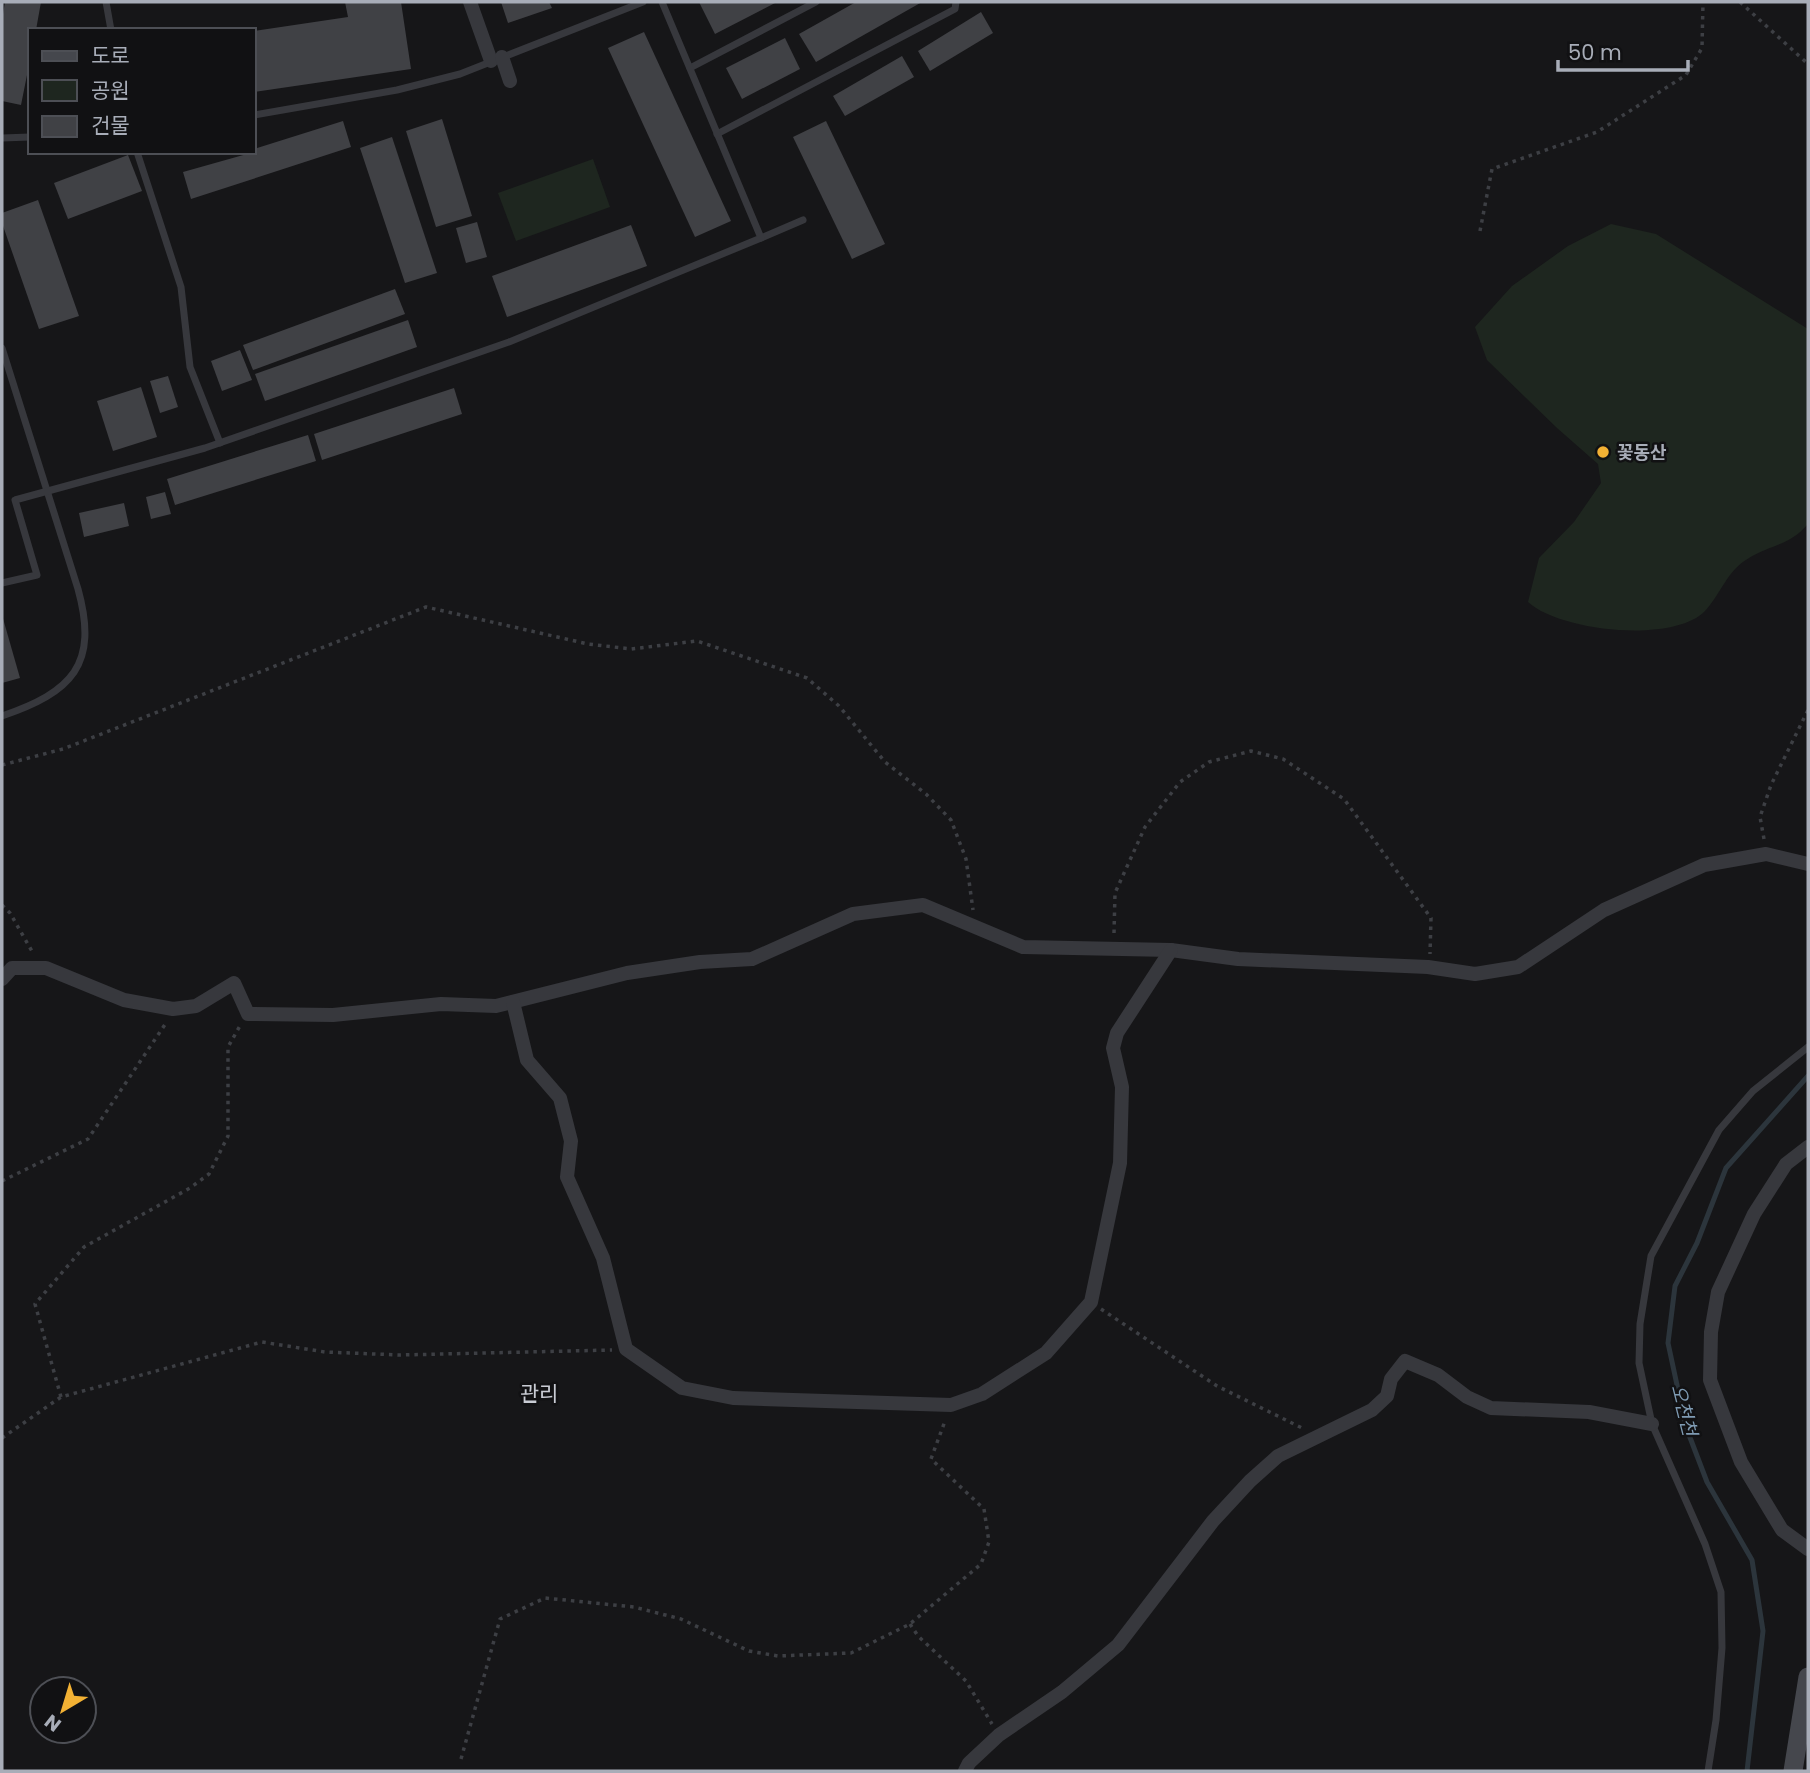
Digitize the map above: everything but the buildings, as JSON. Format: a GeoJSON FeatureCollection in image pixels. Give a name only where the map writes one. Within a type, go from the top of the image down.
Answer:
{"type":"FeatureCollection","features":[{"type":"Feature","properties":{"kind":"main road"},"geometry":{"type":"LineString","coordinates":[[1793,1771],[1808,1677]]}},
{"type":"Feature","properties":{"kind":"street"},"geometry":{"type":"LineString","coordinates":[[470,2],[510,81]]}},
{"type":"Feature","properties":{"kind":"street"},"geometry":{"type":"LineString","coordinates":[[2,979],[12,968],[46,968],[124,1000],[173,1009],[196,1006],[234,983],[248,1014],[333,1015],[441,1004],[496,1006],[627,973],[700,962],[752,959],[853,914],[894,906],[923,905],[1023,947],[1171,950],[1238,960],[1428,967],[1475,974],[1518,967],[1604,910],[1677,874],[1704,865],[1766,855],[1808,864]]}},
{"type":"Feature","properties":{"kind":"street"},"geometry":{"type":"LineString","coordinates":[[513,1002],[527,1060],[560,1098],[570,1141],[567,1177],[603,1258],[626,1349],[682,1388],[733,1398],[951,1405],[982,1394],[1046,1353],[1091,1302],[1120,1163],[1122,1087],[1113,1048],[1117,1033],[1171,950]]}},
{"type":"Feature","properties":{"kind":"street"},"geometry":{"type":"LineString","coordinates":[[1808,1146],[1786,1164],[1754,1214],[1718,1292],[1711,1332],[1710,1380],[1741,1462],[1782,1530],[1808,1549]]}},
{"type":"Feature","properties":{"kind":"street"},"geometry":{"type":"LineString","coordinates":[[965,1771],[969,1762],[999,1735],[1062,1692],[1118,1645],[1213,1521],[1250,1481],[1278,1455],[1372,1410],[1387,1396],[1391,1379],[1405,1361],[1438,1375],[1467,1397],[1491,1408],[1589,1412],[1652,1424]]}},
{"type":"Feature","properties":{"kind":"lane"},"geometry":{"type":"LineString","coordinates":[[106,2],[111,28]]}},
{"type":"Feature","properties":{"kind":"lane"},"geometry":{"type":"LineString","coordinates":[[256,114],[397,90],[460,74],[643,2]]}},
{"type":"Feature","properties":{"kind":"lane"},"geometry":{"type":"LineString","coordinates":[[662,2],[761,238]]}},
{"type":"Feature","properties":{"kind":"lane"},"geometry":{"type":"LineString","coordinates":[[690,68],[816,2]]}},
{"type":"Feature","properties":{"kind":"lane"},"geometry":{"type":"LineString","coordinates":[[718,134],[954,9],[956,2]]}},
{"type":"Feature","properties":{"kind":"lane"},"geometry":{"type":"LineString","coordinates":[[2,138],[28,137]]}},
{"type":"Feature","properties":{"kind":"lane"},"geometry":{"type":"LineString","coordinates":[[138,154],[181,287],[190,367],[220,443]]}},
{"type":"Feature","properties":{"kind":"lane"},"geometry":{"type":"LineString","coordinates":[[2,583],[37,575],[15,500],[220,443],[509,342],[803,220]]}},
{"type":"Feature","properties":{"kind":"lane"},"geometry":{"type":"LineString","coordinates":[[2,348],[85,616],[87,643],[78,667],[63,686],[37,704],[2,716]]}},
{"type":"Feature","properties":{"kind":"lane"},"geometry":{"type":"LineString","coordinates":[[1707,1771],[1716,1720],[1721,1660],[1721,1592],[1706,1544],[1652,1424],[1639,1363],[1640,1324],[1651,1256],[1719,1130],[1753,1091],[1808,1047]]}},
{"type":"Feature","properties":{"kind":"path"},"geometry":{"type":"LineString","coordinates":[[1480,231],[1492,169],[1597,132],[1686,75],[1702,48],[1703,2]]}},
{"type":"Feature","properties":{"kind":"path"},"geometry":{"type":"LineString","coordinates":[[1740,2],[1808,64]]}},
{"type":"Feature","properties":{"kind":"path"},"geometry":{"type":"LineString","coordinates":[[2,765],[63,749],[426,607],[588,644],[631,649],[697,641],[807,678],[839,706],[885,762],[926,794],[951,820],[966,859],[976,929]]}},
{"type":"Feature","properties":{"kind":"path"},"geometry":{"type":"LineString","coordinates":[[1766,855],[1760,817],[1772,785],[1808,710]]}},
{"type":"Feature","properties":{"kind":"path"},"geometry":{"type":"LineString","coordinates":[[1113,949],[1115,893],[1145,827],[1180,782],[1209,762],[1251,751],[1283,759],[1344,799],[1431,918],[1428,967]]}},
{"type":"Feature","properties":{"kind":"path"},"geometry":{"type":"LineString","coordinates":[[2,905],[10,913],[34,955],[46,968]]}},
{"type":"Feature","properties":{"kind":"path"},"geometry":{"type":"LineString","coordinates":[[2,1181],[88,1139],[173,1009]]}},
{"type":"Feature","properties":{"kind":"path"},"geometry":{"type":"LineString","coordinates":[[61,1397],[35,1304],[83,1247],[190,1188],[209,1174],[228,1136],[228,1047],[248,1014]]}},
{"type":"Feature","properties":{"kind":"path"},"geometry":{"type":"LineString","coordinates":[[1091,1302],[1217,1386],[1318,1435]]}},
{"type":"Feature","properties":{"kind":"path"},"geometry":{"type":"LineString","coordinates":[[2,1438],[61,1397],[262,1342],[325,1352],[400,1355],[626,1349]]}},
{"type":"Feature","properties":{"kind":"path"},"geometry":{"type":"LineString","coordinates":[[461,1759],[500,1619],[545,1598],[634,1607],[681,1619],[749,1651],[778,1656],[851,1653],[910,1624],[981,1564],[989,1542],[984,1509],[930,1460],[951,1405]]}},
{"type":"Feature","properties":{"kind":"path"},"geometry":{"type":"LineString","coordinates":[[910,1624],[918,1636],[966,1681],[999,1735]]}},
{"type":"Feature","properties":{"kind":"green space"},"geometry":{"type":"Polygon","coordinates":[[[593,159],[610,207],[516,241],[498,193],[593,159]]]}},
{"type":"Feature","properties":{"kind":"green space"},"geometry":{"type":"Polygon","coordinates":[[[1611,224],[1656,234],[1808,329],[1808,524],[1794,537],[1741,563],[1705,611],[1689,621],[1668,628],[1616,630],[1589,626],[1543,612],[1528,602],[1539,558],[1574,522],[1601,483],[1598,464],[1487,360],[1475,327],[1512,286],[1568,246],[1611,224]]]}},
{"type":"Feature","properties":{"kind":"waterway","name":"오천천"},"geometry":{"type":"LineString","coordinates":[[1747,1771],[1763,1631],[1752,1560],[1707,1482],[1686,1427],[1668,1343],[1675,1286],[1697,1243],[1726,1168],[1808,1076]]}},
{"type":"Feature","properties":{"kind":"place","name":"꽃동산"},"geometry":{"type":"Point","coordinates":[1603,452]}},
{"type":"Feature","properties":{"kind":"district","name":"관리"},"geometry":{"type":"Point","coordinates":[539,1393]}}]}
